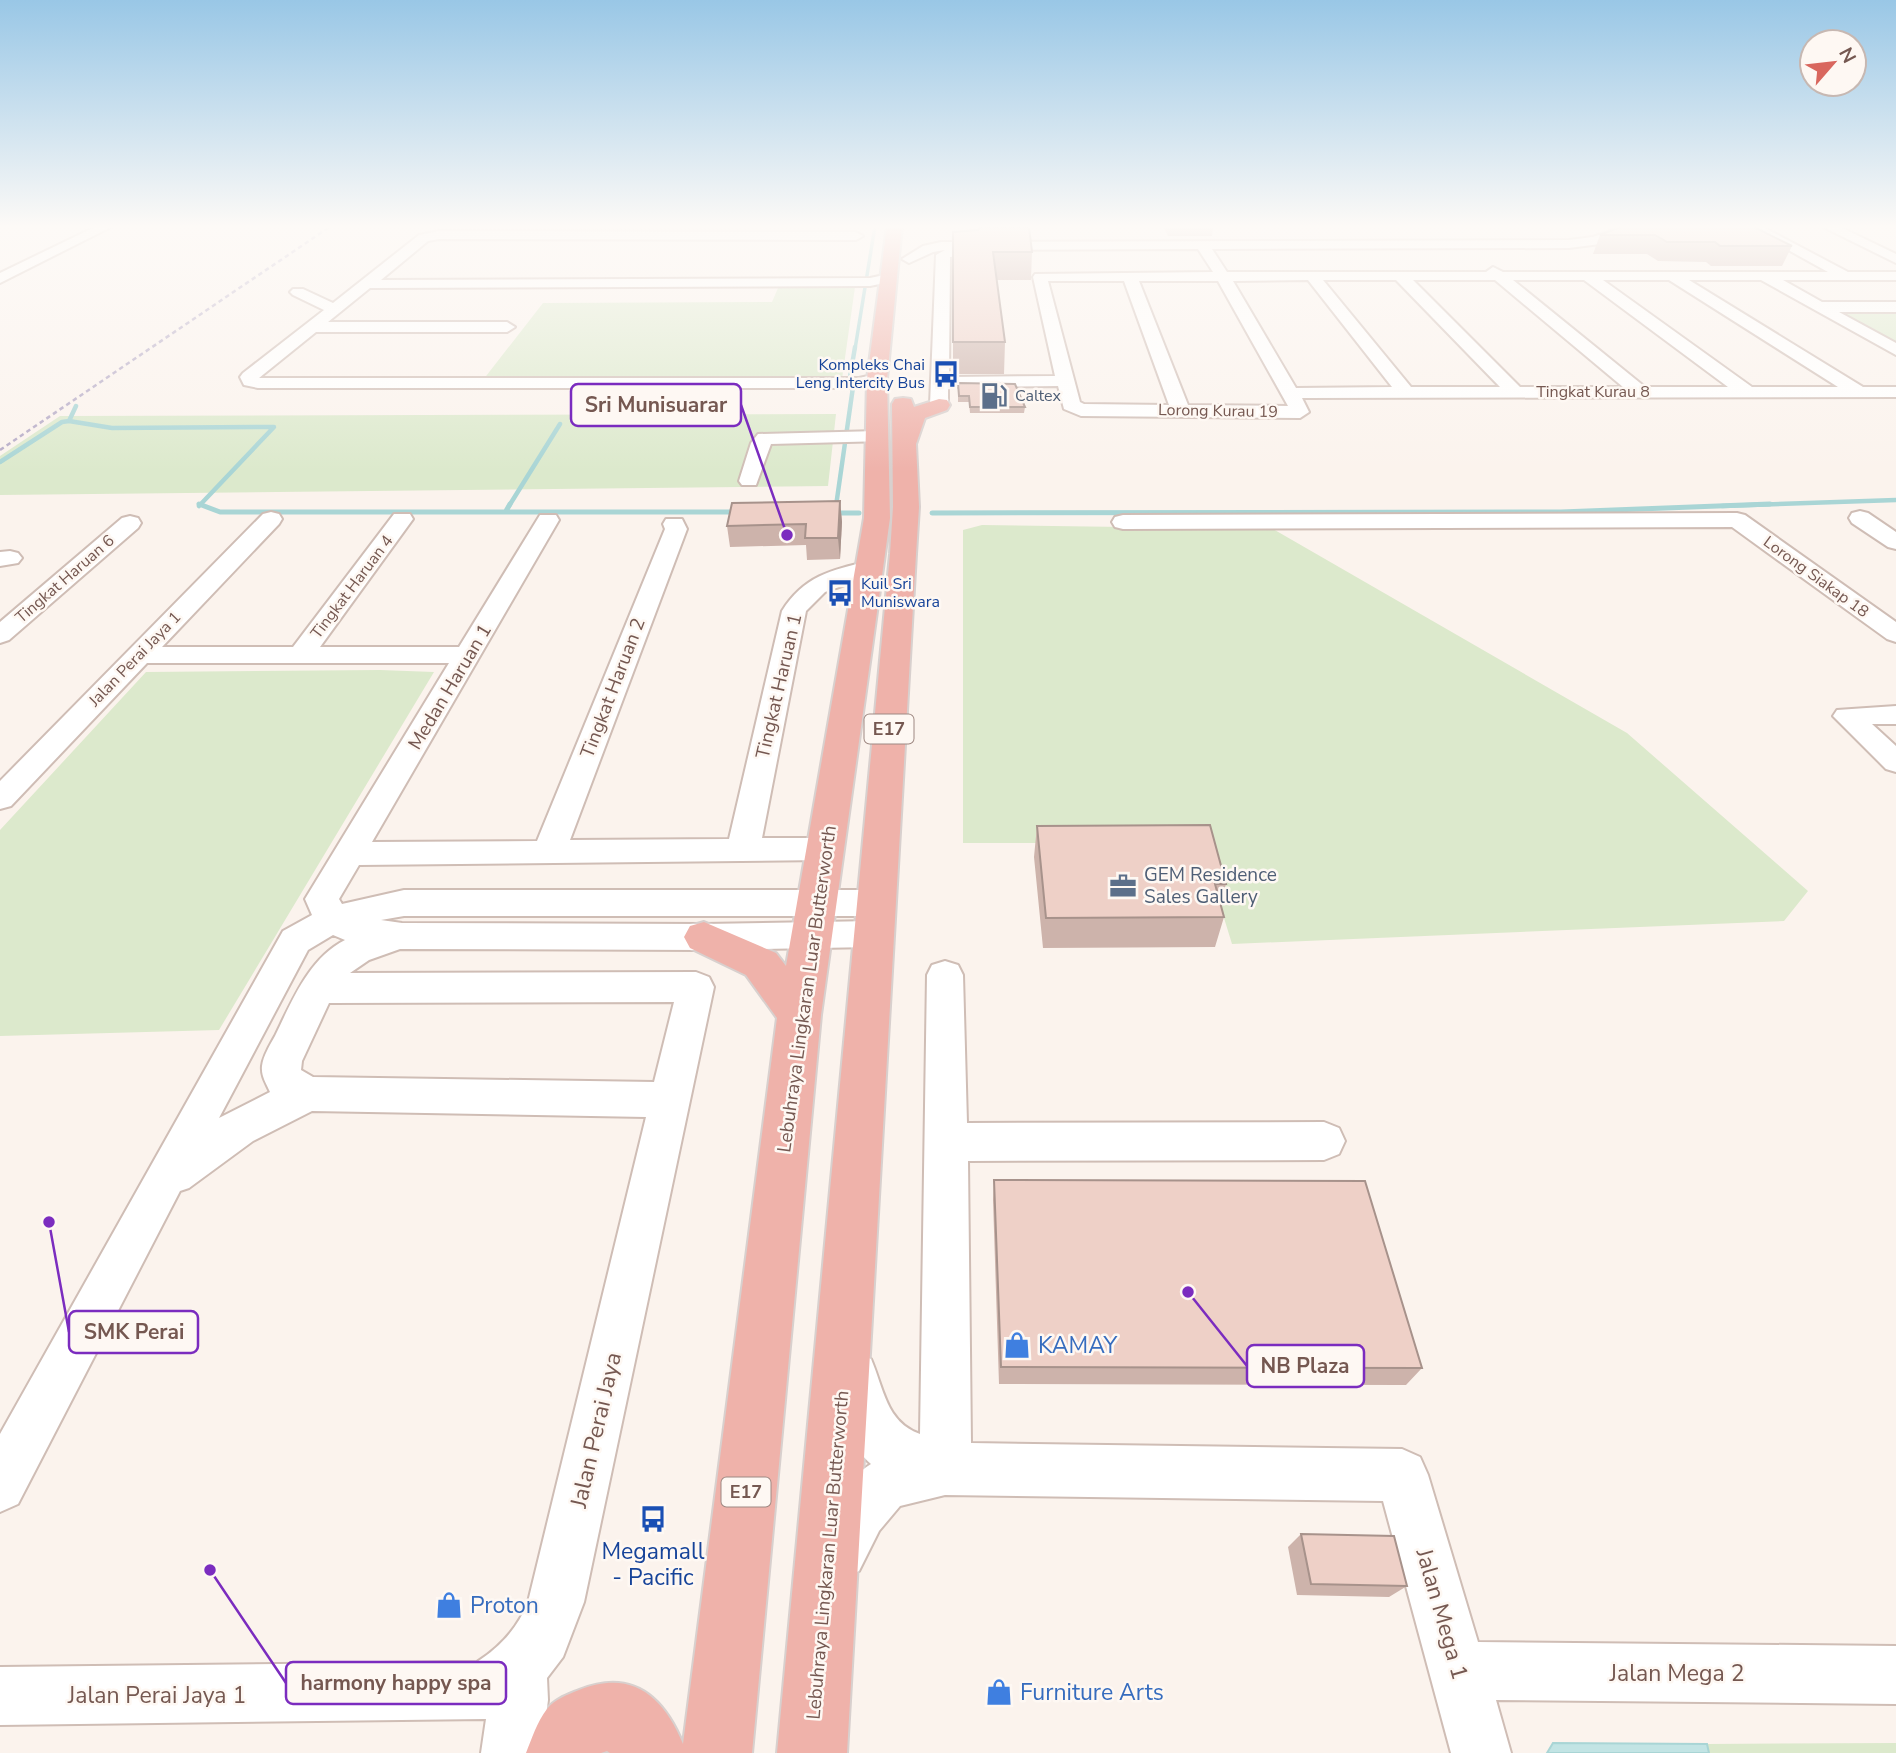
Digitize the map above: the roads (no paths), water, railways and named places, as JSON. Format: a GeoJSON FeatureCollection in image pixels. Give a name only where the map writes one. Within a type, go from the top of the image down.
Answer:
{"type":"FeatureCollection","features":[{"type":"Feature","properties":{"kind":"highway","name":"Lebuhraya Lingkaran Luar Butterworth"},"geometry":{"type":"LineString","coordinates":[[717,1753],[799,1015],[877,517],[861,384],[873,308]]}},
{"type":"Feature","properties":{"kind":"highway","name":"Lebuhraya Lingkaran Luar Butterworth"},"geometry":{"type":"LineString","coordinates":[[866,439],[910,384],[939,382]]}},
{"type":"Feature","properties":{"kind":"highway"},"geometry":{"type":"LineString","coordinates":[[866,439],[939,405]]}},
{"type":"Feature","properties":{"kind":"highway","name":"Lebuhraya Lingkaran Luar Butterworth"},"geometry":{"type":"LineString","coordinates":[[812,1753],[905,519],[866,439]]}},
{"type":"Feature","properties":{"kind":"highway"},"geometry":{"type":"LineString","coordinates":[[704,937],[761,964],[799,1015]]}},
{"type":"Feature","properties":{"kind":"highway"},"geometry":{"type":"LineString","coordinates":[[561,1753],[568,1737],[592,1717],[619,1715],[642,1735],[652,1753]]}},
{"type":"Feature","properties":{"kind":"street"},"geometry":{"type":"LineString","coordinates":[[939,405],[941,308]]}},
{"type":"Feature","properties":{"kind":"street"},"geometry":{"type":"LineString","coordinates":[[939,382],[1066,382],[1048,308]]}},
{"type":"Feature","properties":{"kind":"street"},"geometry":{"type":"LineString","coordinates":[[1142,308],[1180,410]]}},
{"type":"Feature","properties":{"kind":"street","name":"Lorong Kurau 19"},"geometry":{"type":"LineString","coordinates":[[1066,382],[1071,405],[1081,410],[1300,412],[1241,308]]}},
{"type":"Feature","properties":{"kind":"street"},"geometry":{"type":"LineString","coordinates":[[1338,308],[1406,393]]}},
{"type":"Feature","properties":{"kind":"street"},"geometry":{"type":"LineString","coordinates":[[1431,308],[1514,392]]}},
{"type":"Feature","properties":{"kind":"street"},"geometry":{"type":"LineString","coordinates":[[1530,308],[1640,392]]}},
{"type":"Feature","properties":{"kind":"street"},"geometry":{"type":"LineString","coordinates":[[1631,308],[1747,392]]}},
{"type":"Feature","properties":{"kind":"street"},"geometry":{"type":"LineString","coordinates":[[1723,308],[1857,392]]}},
{"type":"Feature","properties":{"kind":"street"},"geometry":{"type":"LineString","coordinates":[[1820,308],[1895,349]]}},
{"type":"Feature","properties":{"kind":"street"},"geometry":{"type":"LineString","coordinates":[[334,309],[249,377],[250,381],[861,384]]}},
{"type":"Feature","properties":{"kind":"street"},"geometry":{"type":"LineString","coordinates":[[312,327],[507,327]]}},
{"type":"Feature","properties":{"kind":"street"},"geometry":{"type":"LineString","coordinates":[[1553,327],[1620,392]]}},
{"type":"Feature","properties":{"kind":"street","name":"Tingkat Kurau 8"},"geometry":{"type":"LineString","coordinates":[[1290,393],[1896,392]]}},
{"type":"Feature","properties":{"kind":"street"},"geometry":{"type":"LineString","coordinates":[[749,481],[765,438],[866,439]]}},
{"type":"Feature","properties":{"kind":"street"},"geometry":{"type":"LineString","coordinates":[[1860,518],[1896,542]]}},
{"type":"Feature","properties":{"kind":"street","name":"Jalan Perai Jaya 1"},"geometry":{"type":"LineString","coordinates":[[0,799],[271,519]]}},
{"type":"Feature","properties":{"kind":"street","name":"Tingkat Haruan 4"},"geometry":{"type":"LineString","coordinates":[[301,655],[402,519]]}},
{"type":"Feature","properties":{"kind":"street","name":"Medan Haruan 1"},"geometry":{"type":"LineString","coordinates":[[327,909],[351,854],[548,520]]}},
{"type":"Feature","properties":{"kind":"street","name":"Lorong Siakap 18"},"geometry":{"type":"LineString","coordinates":[[1123,522],[1737,520],[1896,634]]}},
{"type":"Feature","properties":{"kind":"street","name":"Tingkat Haruan 6"},"geometry":{"type":"LineString","coordinates":[[0,635],[130,523]]}},
{"type":"Feature","properties":{"kind":"street","name":"Tingkat Haruan 2"},"geometry":{"type":"LineString","coordinates":[[549,852],[676,529],[674,524]]}},
{"type":"Feature","properties":{"kind":"street","name":"Tingkat Haruan 1"},"geometry":{"type":"LineString","coordinates":[[743,850],[794,611],[802,596],[819,584],[870,568]]}},
{"type":"Feature","properties":{"kind":"street"},"geometry":{"type":"LineString","coordinates":[[1860,608],[1896,605]]}},
{"type":"Feature","properties":{"kind":"street"},"geometry":{"type":"LineString","coordinates":[[138,656],[469,655]]}},
{"type":"Feature","properties":{"kind":"street"},"geometry":{"type":"LineString","coordinates":[[1896,715],[1847,716],[1896,762]]}},
{"type":"Feature","properties":{"kind":"street"},"geometry":{"type":"LineString","coordinates":[[815,920],[704,937],[403,920],[366,892],[355,875],[351,854],[825,849]]}},
{"type":"Feature","properties":{"kind":"street"},"geometry":{"type":"LineString","coordinates":[[0,1486],[295,942],[327,909],[353,929],[403,920],[875,918]]}},
{"type":"Feature","properties":{"kind":"street"},"geometry":{"type":"LineString","coordinates":[[311,1094],[285,1082],[280,1073],[282,1061],[320,988],[332,968],[345,956],[403,920]]}},
{"type":"Feature","properties":{"kind":"street"},"geometry":{"type":"LineString","coordinates":[[945,975],[945,1469]]}},
{"type":"Feature","properties":{"kind":"street","name":"Jalan Perai Jaya"},"geometry":{"type":"LineString","coordinates":[[320,988],[696,987],[556,1602],[543,1637],[518,1669]]}},
{"type":"Feature","properties":{"kind":"street"},"geometry":{"type":"LineString","coordinates":[[161,1185],[239,1125],[280,1104],[311,1094],[671,1100]]}},
{"type":"Feature","properties":{"kind":"street"},"geometry":{"type":"LineString","coordinates":[[947,1142],[1324,1141]]}},
{"type":"Feature","properties":{"kind":"street"},"geometry":{"type":"LineString","coordinates":[[845,1343],[873,1433],[887,1448],[945,1469]]}},
{"type":"Feature","properties":{"kind":"street"},"geometry":{"type":"LineString","coordinates":[[827,1578],[863,1507],[877,1492],[893,1481],[945,1469]]}},
{"type":"Feature","properties":{"kind":"street","name":"Jalan Mega 1"},"geometry":{"type":"LineString","coordinates":[[945,1469],[1402,1475],[1481,1753]]}},
{"type":"Feature","properties":{"kind":"street"},"geometry":{"type":"LineString","coordinates":[[511,1753],[519,1700],[518,1669]]}},
{"type":"Feature","properties":{"kind":"street","name":"Jalan Perai Jaya 1"},"geometry":{"type":"LineString","coordinates":[[0,1696],[484,1691],[518,1669]]}},
{"type":"Feature","properties":{"kind":"street","name":"Jalan Mega 2"},"geometry":{"type":"LineString","coordinates":[[1459,1671],[1896,1675]]}},
{"type":"Feature","properties":{"kind":"water"},"geometry":{"type":"Polygon","coordinates":[[[1553,1743],[1707,1744],[1709,1753],[1547,1753],[1553,1743]]]}},
{"type":"Feature","properties":{"kind":"waterway"},"geometry":{"type":"LineString","coordinates":[[855,349],[862,308]]}},
{"type":"Feature","properties":{"kind":"waterway"},"geometry":{"type":"LineString","coordinates":[[836,506],[853,387],[850,377],[855,347]]}},
{"type":"Feature","properties":{"kind":"waterway"},"geometry":{"type":"LineString","coordinates":[[69,421],[76,406]]}},
{"type":"Feature","properties":{"kind":"waterway"},"geometry":{"type":"LineString","coordinates":[[0,462],[62,422],[69,421]]}},
{"type":"Feature","properties":{"kind":"waterway"},"geometry":{"type":"LineString","coordinates":[[69,421],[112,428],[274,427],[200,505]]}},
{"type":"Feature","properties":{"kind":"waterway"},"geometry":{"type":"LineString","coordinates":[[509,506],[560,424]]}},
{"type":"Feature","properties":{"kind":"waterway"},"geometry":{"type":"LineString","coordinates":[[1722,506],[1896,500]]}},
{"type":"Feature","properties":{"kind":"waterway"},"geometry":{"type":"LineString","coordinates":[[506,511],[510,504]]}},
{"type":"Feature","properties":{"kind":"waterway"},"geometry":{"type":"LineString","coordinates":[[932,513],[1561,512],[1770,504]]}},
{"type":"Feature","properties":{"kind":"waterway"},"geometry":{"type":"LineString","coordinates":[[200,505],[220,512],[739,512]]}},
{"type":"Feature","properties":{"kind":"waterway"},"geometry":{"type":"LineString","coordinates":[[832,513],[859,513]]}},
{"type":"Feature","properties":{"kind":"railway"},"geometry":{"type":"LineString","coordinates":[[0,450],[210,308]]}},
{"type":"Feature","properties":{"kind":"place","name":"Kompleks Chai Leng Intercity Bus"},"geometry":{"type":"Point","coordinates":[946,374]}},
{"type":"Feature","properties":{"kind":"place","name":"Caltex"},"geometry":{"type":"Point","coordinates":[994,396]}},
{"type":"Feature","properties":{"kind":"place","name":"Sri Munisuarar"},"geometry":{"type":"Point","coordinates":[787,535]}},
{"type":"Feature","properties":{"kind":"place","name":"Kuil Sri Muniswara"},"geometry":{"type":"Point","coordinates":[840,593]}},
{"type":"Feature","properties":{"kind":"place","name":"GEM Residence Sales Gallery"},"geometry":{"type":"Point","coordinates":[1123,886]}},
{"type":"Feature","properties":{"kind":"place","name":"SMK Perai"},"geometry":{"type":"Point","coordinates":[49,1222]}},
{"type":"Feature","properties":{"kind":"place","name":"NB Plaza"},"geometry":{"type":"Point","coordinates":[1188,1292]}},
{"type":"Feature","properties":{"kind":"place","name":"KAMAY"},"geometry":{"type":"Point","coordinates":[1017,1345]}},
{"type":"Feature","properties":{"kind":"place","name":"Megamall - Pacific"},"geometry":{"type":"Point","coordinates":[653,1519]}},
{"type":"Feature","properties":{"kind":"place","name":"harmony happy spa"},"geometry":{"type":"Point","coordinates":[210,1570]}},
{"type":"Feature","properties":{"kind":"place","name":"Proton"},"geometry":{"type":"Point","coordinates":[449,1605]}},
{"type":"Feature","properties":{"kind":"place","name":"Furniture Arts"},"geometry":{"type":"Point","coordinates":[999,1692]}}]}
